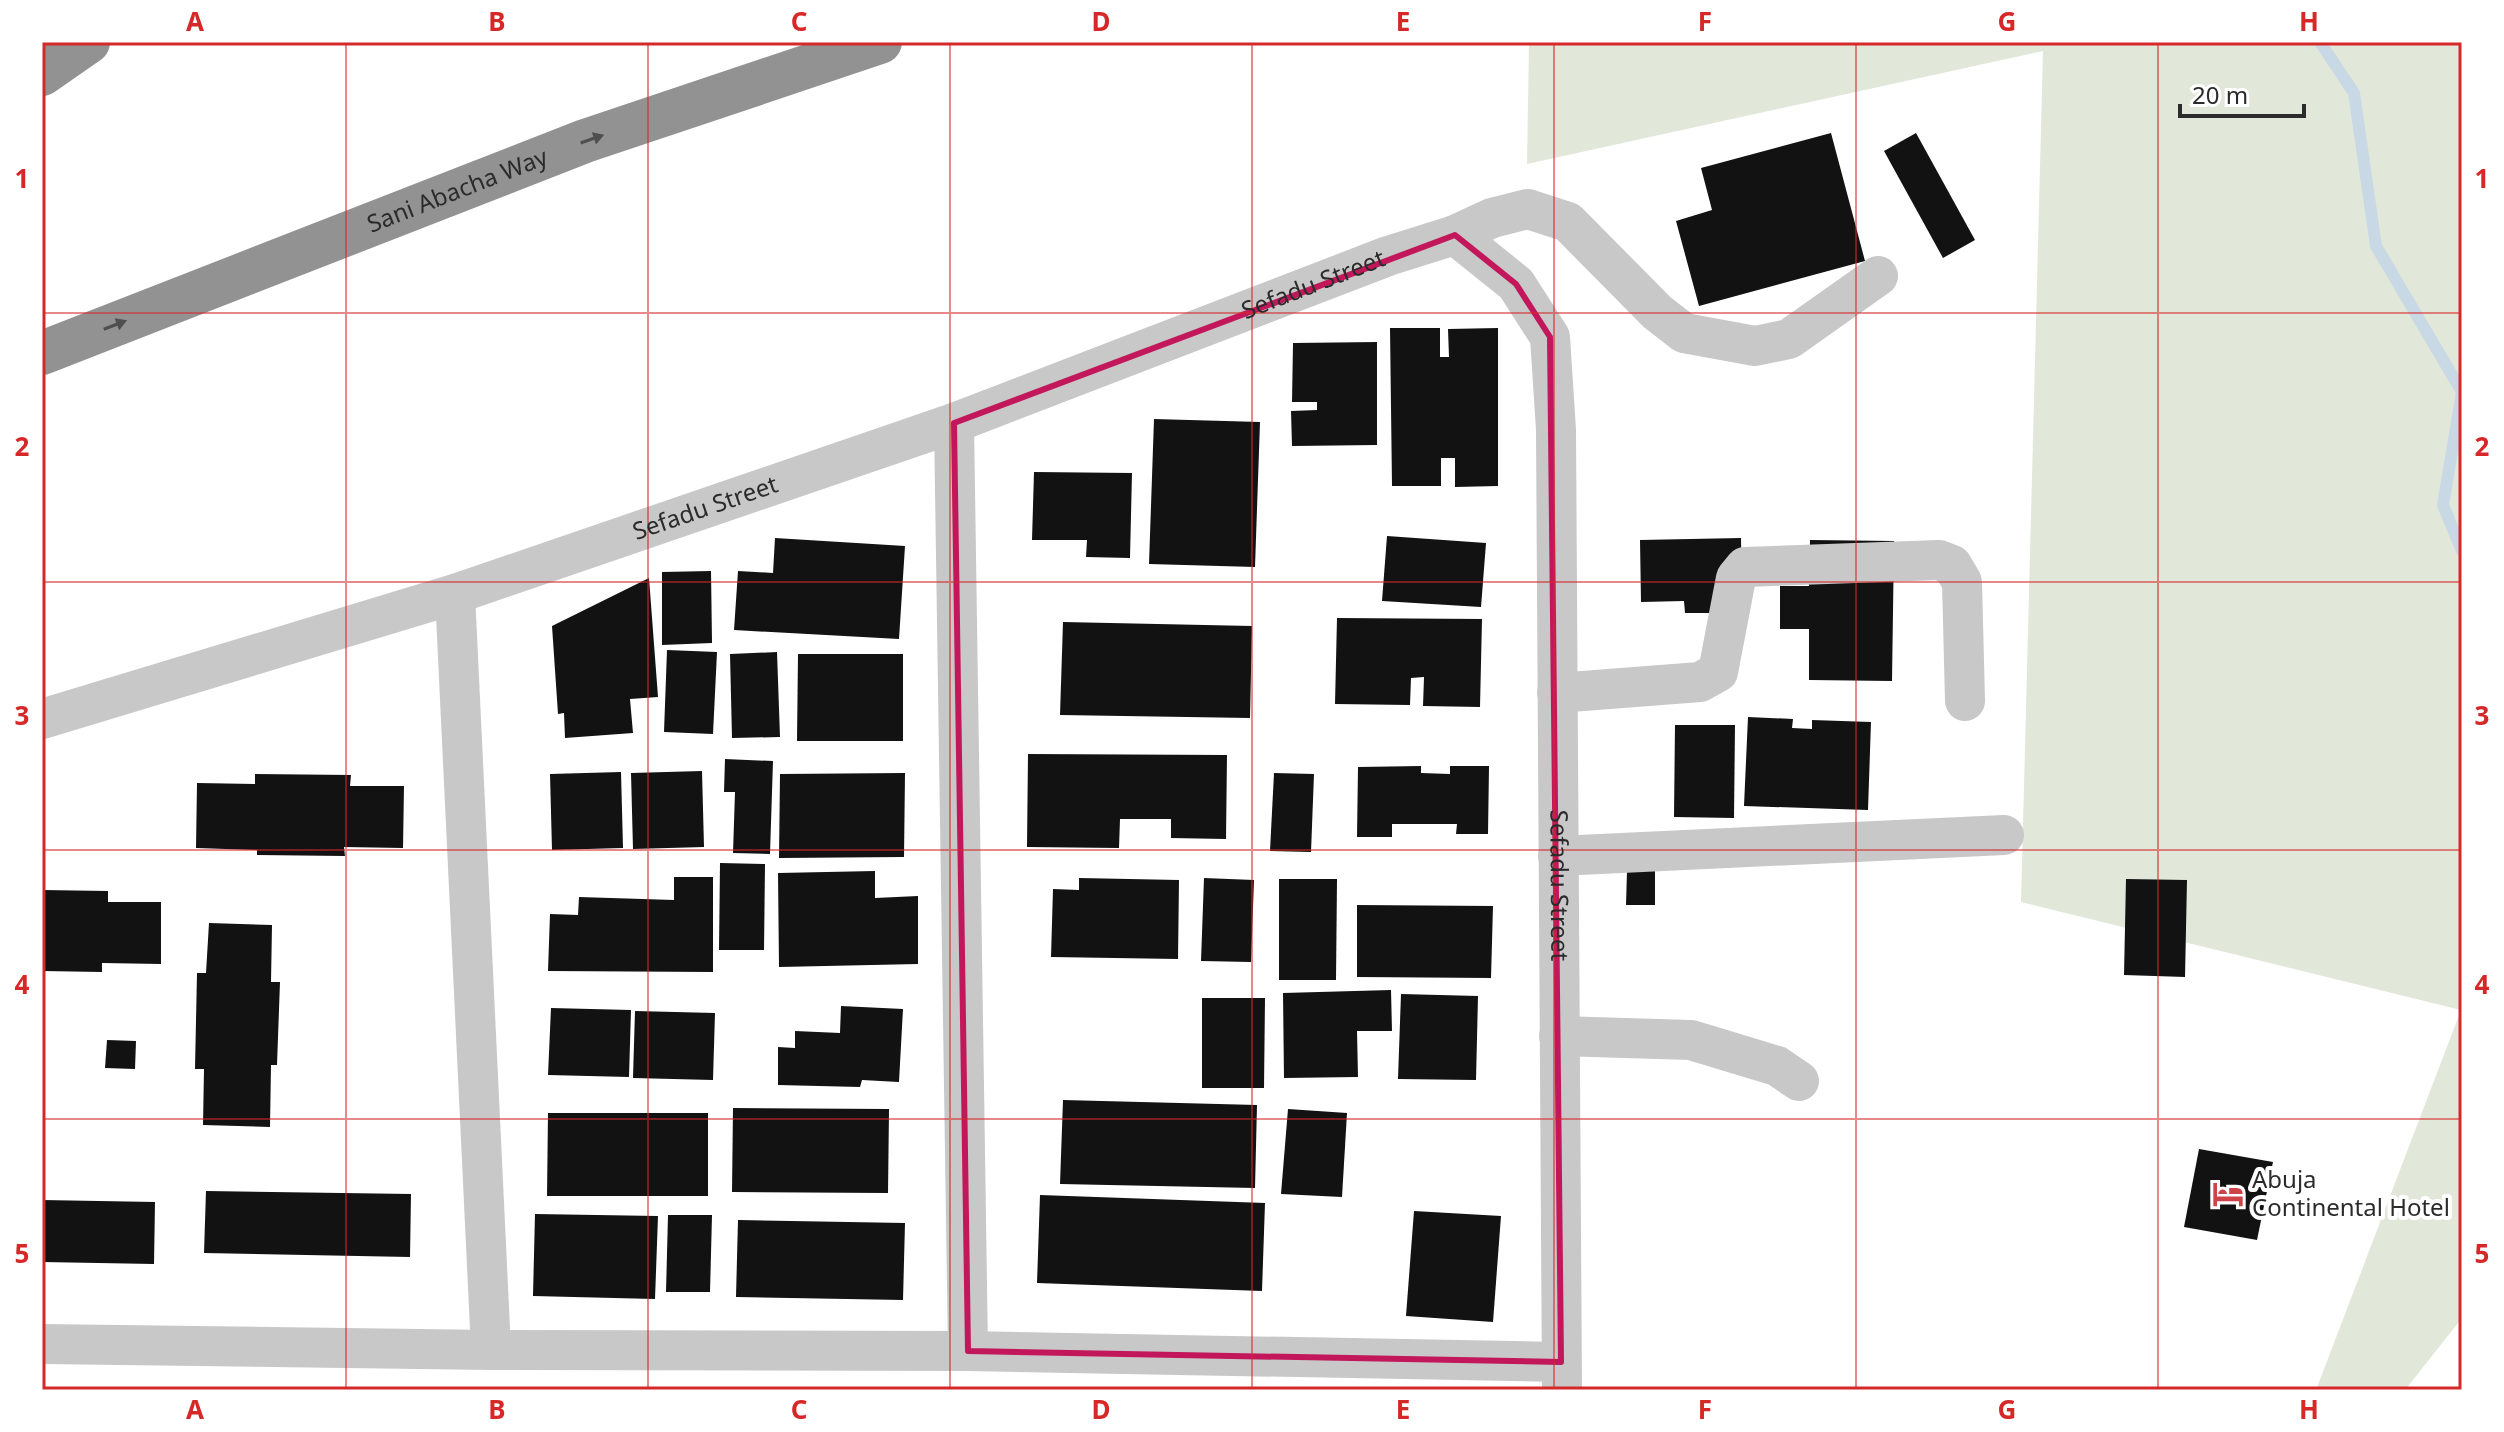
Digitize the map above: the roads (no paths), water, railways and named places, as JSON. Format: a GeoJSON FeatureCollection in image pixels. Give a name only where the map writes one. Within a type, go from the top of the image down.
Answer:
{"type":"FeatureCollection","features":[{"type":"Feature","properties":{"kind":"highway"},"geometry":{"type":"LineString","coordinates":[[42,74],[88,42]]}},
{"type":"Feature","properties":{"kind":"highway","name":"Sani Abacha Way"},"geometry":{"type":"LineString","coordinates":[[42,353],[585,141],[880,42]]}},
{"type":"Feature","properties":{"kind":"street"},"geometry":{"type":"LineString","coordinates":[[1455,235],[1492,218],[1528,209],[1568,222],[1657,312],[1684,333],[1755,346],[1789,339],[1878,276]]}},
{"type":"Feature","properties":{"kind":"street","name":"Sefadu Street"},"geometry":{"type":"LineString","coordinates":[[42,719],[455,594],[954,423],[1388,256],[1455,235],[1516,284],[1550,337],[1556,430],[1562,1376]]}},
{"type":"Feature","properties":{"kind":"street"},"geometry":{"type":"LineString","coordinates":[[954,423],[968,1351]]}},
{"type":"Feature","properties":{"kind":"street"},"geometry":{"type":"LineString","coordinates":[[1557,693],[1700,682],[1718,672],[1736,578],[1745,567],[1939,560],[1952,565],[1962,582],[1965,701]]}},
{"type":"Feature","properties":{"kind":"street"},"geometry":{"type":"LineString","coordinates":[[455,594],[491,1350]]}},
{"type":"Feature","properties":{"kind":"street"},"geometry":{"type":"LineString","coordinates":[[1558,856],[2004,835]]}},
{"type":"Feature","properties":{"kind":"street"},"geometry":{"type":"LineString","coordinates":[[1559,1036],[1691,1040],[1777,1066],[1799,1081]]}},
{"type":"Feature","properties":{"kind":"street"},"geometry":{"type":"LineString","coordinates":[[42,1344],[491,1350],[968,1351],[1562,1376]]}},
{"type":"Feature","properties":{"kind":"waterway"},"geometry":{"type":"LineString","coordinates":[[2320,42],[2354,93],[2376,246],[2462,392]]}},
{"type":"Feature","properties":{"kind":"waterway"},"geometry":{"type":"LineString","coordinates":[[2462,392],[2443,505],[2462,551]]}},
{"type":"Feature","properties":{"kind":"place","name":"Abuja Continental Hotel"},"geometry":{"type":"Point","coordinates":[2228,1194]}}]}
